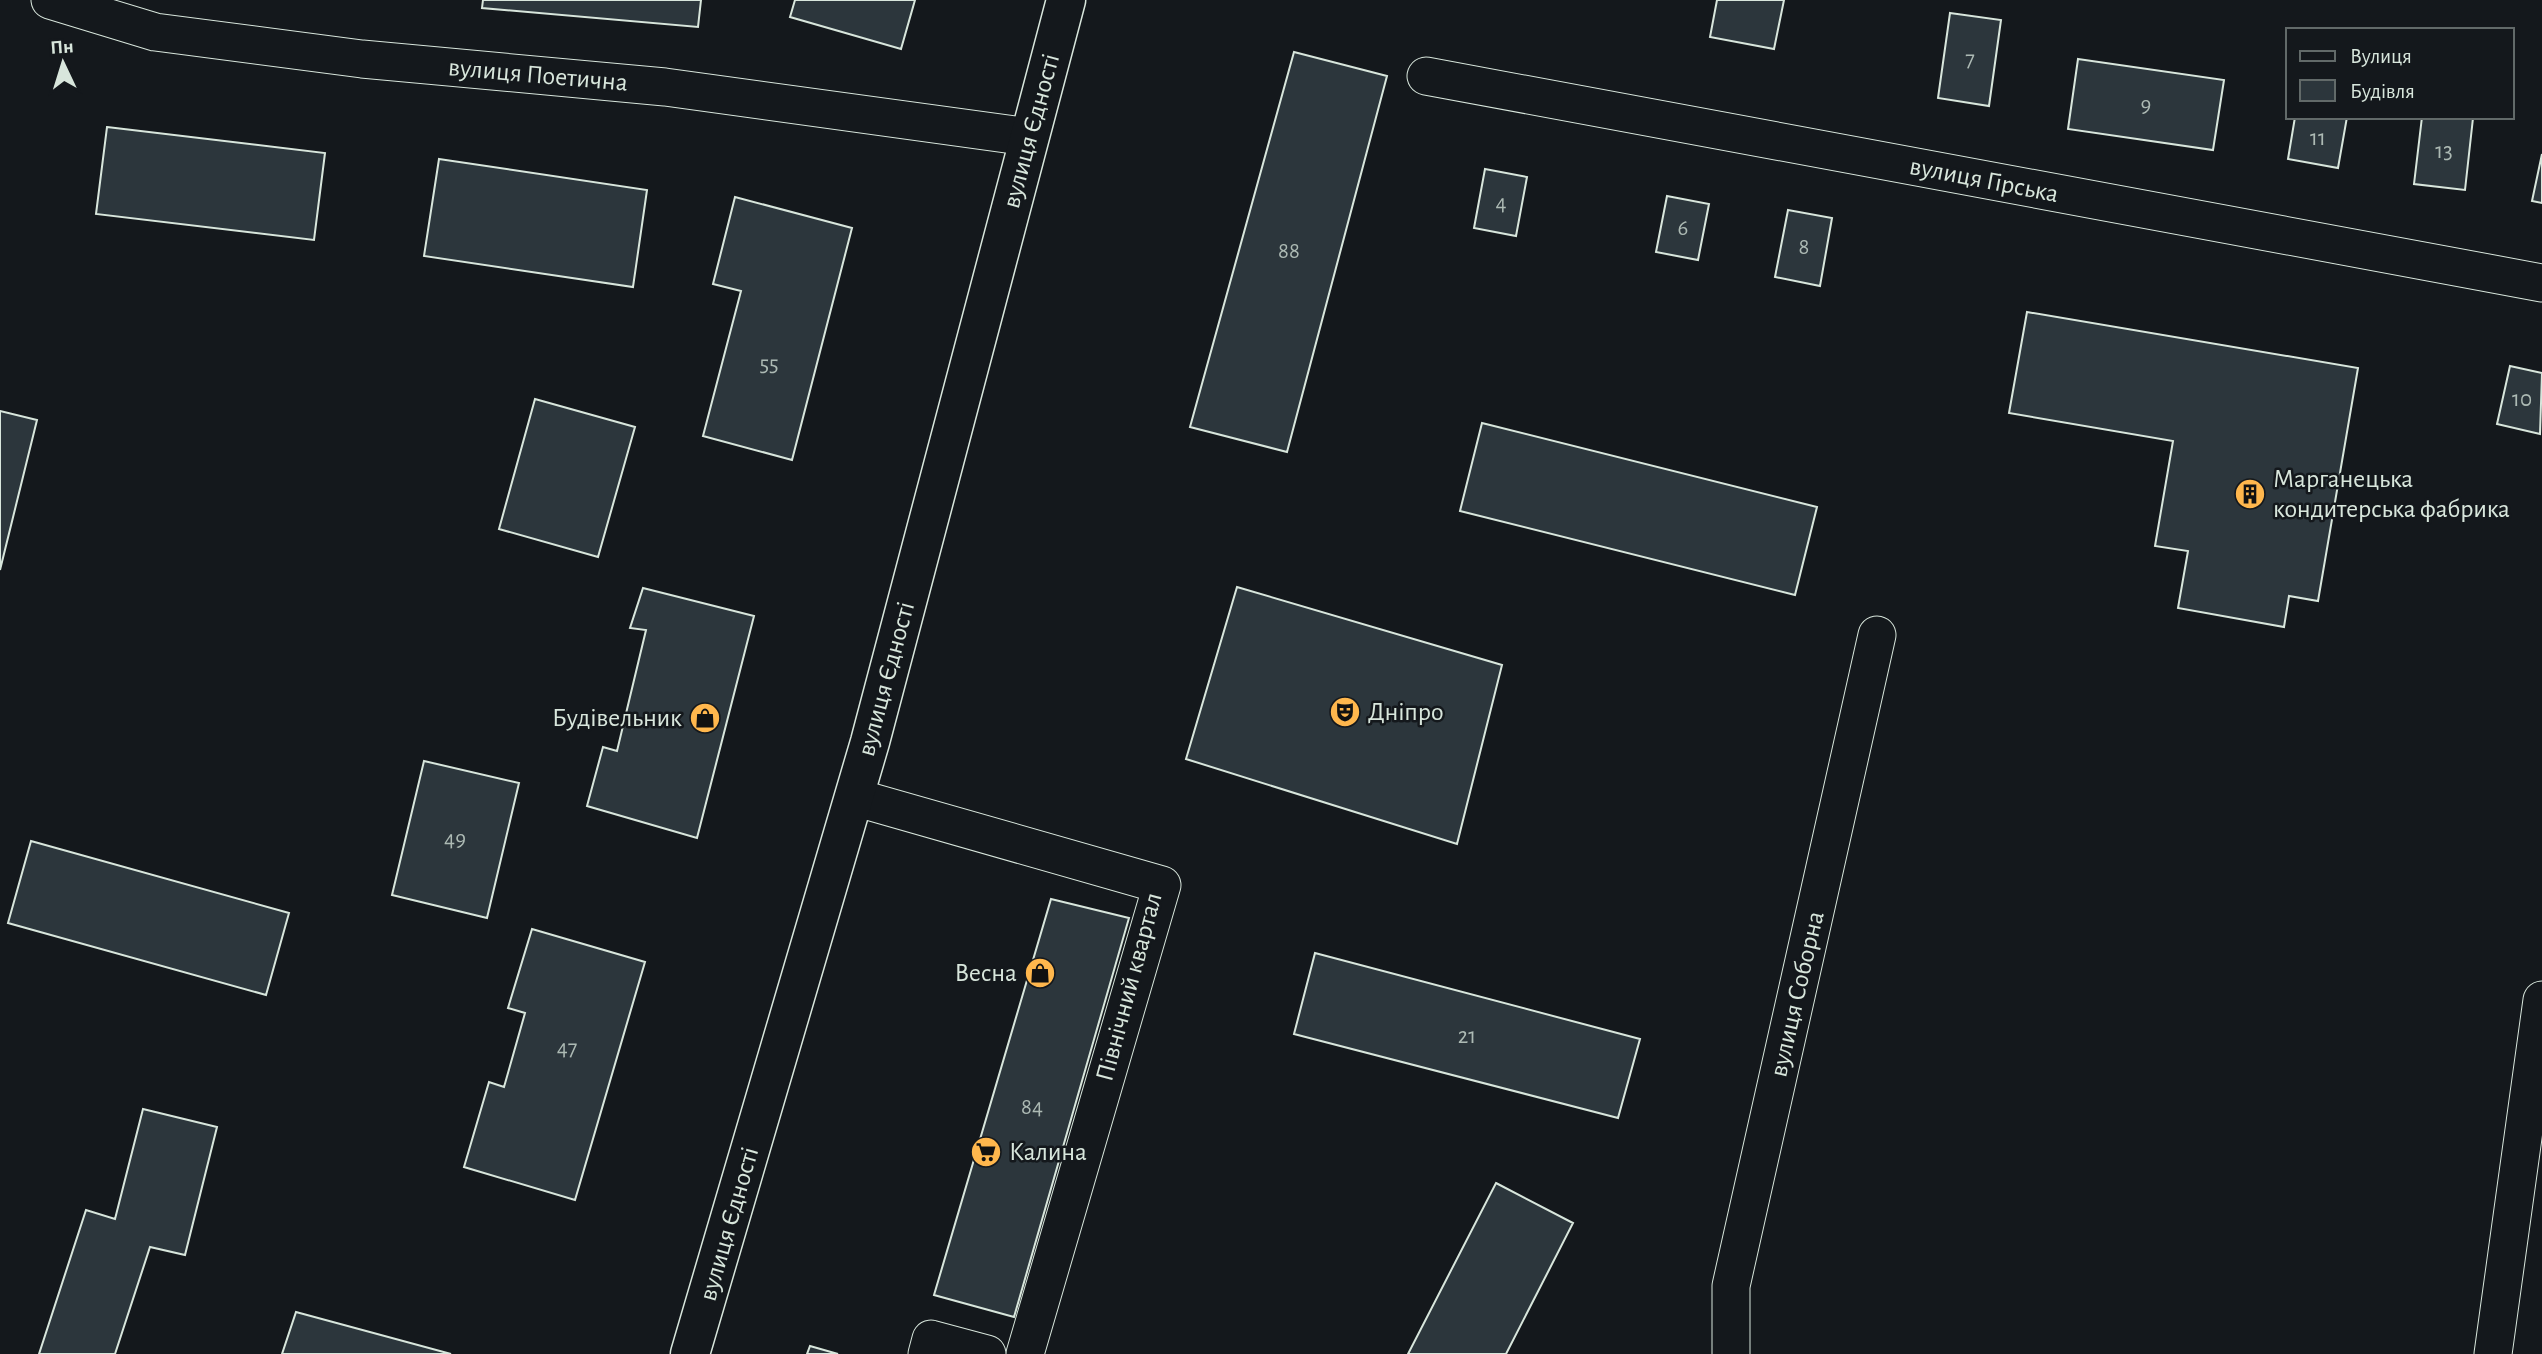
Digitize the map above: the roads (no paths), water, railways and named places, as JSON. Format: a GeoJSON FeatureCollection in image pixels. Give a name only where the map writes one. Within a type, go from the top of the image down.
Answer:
{"type":"FeatureCollection","features":[{"type":"Feature","properties":{"kind":"street","name":"вулиця Поетична"},"geometry":{"type":"LineString","coordinates":[[50,0],[155,32],[362,59],[665,87],[1030,137]]}},
{"type":"Feature","properties":{"kind":"street","name":"вулиця Єдності"},"geometry":{"type":"LineString","coordinates":[[691,1354],[854,797],[1066,0]]}},
{"type":"Feature","properties":{"kind":"street","name":"вулиця Гірська"},"geometry":{"type":"LineString","coordinates":[[1426,76],[2542,284]]}},
{"type":"Feature","properties":{"kind":"street","name":"вулиця Соборна"},"geometry":{"type":"LineString","coordinates":[[1731,1354],[1731,1286],[1877,635]]}},
{"type":"Feature","properties":{"kind":"street","name":"Північний квартал"},"geometry":{"type":"LineString","coordinates":[[854,797],[1162,885],[1025,1354]]}},
{"type":"Feature","properties":{"kind":"street"},"geometry":{"type":"LineString","coordinates":[[2493,1354],[2542,1000]]}},
{"type":"Feature","properties":{"kind":"street"},"geometry":{"type":"LineString","coordinates":[[927,1354],[931,1339],[987,1354]]}},
{"type":"Feature","properties":{"kind":"place","name":"Марганецька кондитерська фабрика"},"geometry":{"type":"Point","coordinates":[2250,494]}},
{"type":"Feature","properties":{"kind":"place","name":"Дніпро"},"geometry":{"type":"Point","coordinates":[1345,712]}},
{"type":"Feature","properties":{"kind":"place","name":"Будівельник"},"geometry":{"type":"Point","coordinates":[705,718]}},
{"type":"Feature","properties":{"kind":"place","name":"Весна"},"geometry":{"type":"Point","coordinates":[1040,973]}},
{"type":"Feature","properties":{"kind":"place","name":"Калина"},"geometry":{"type":"Point","coordinates":[986,1152]}}]}
